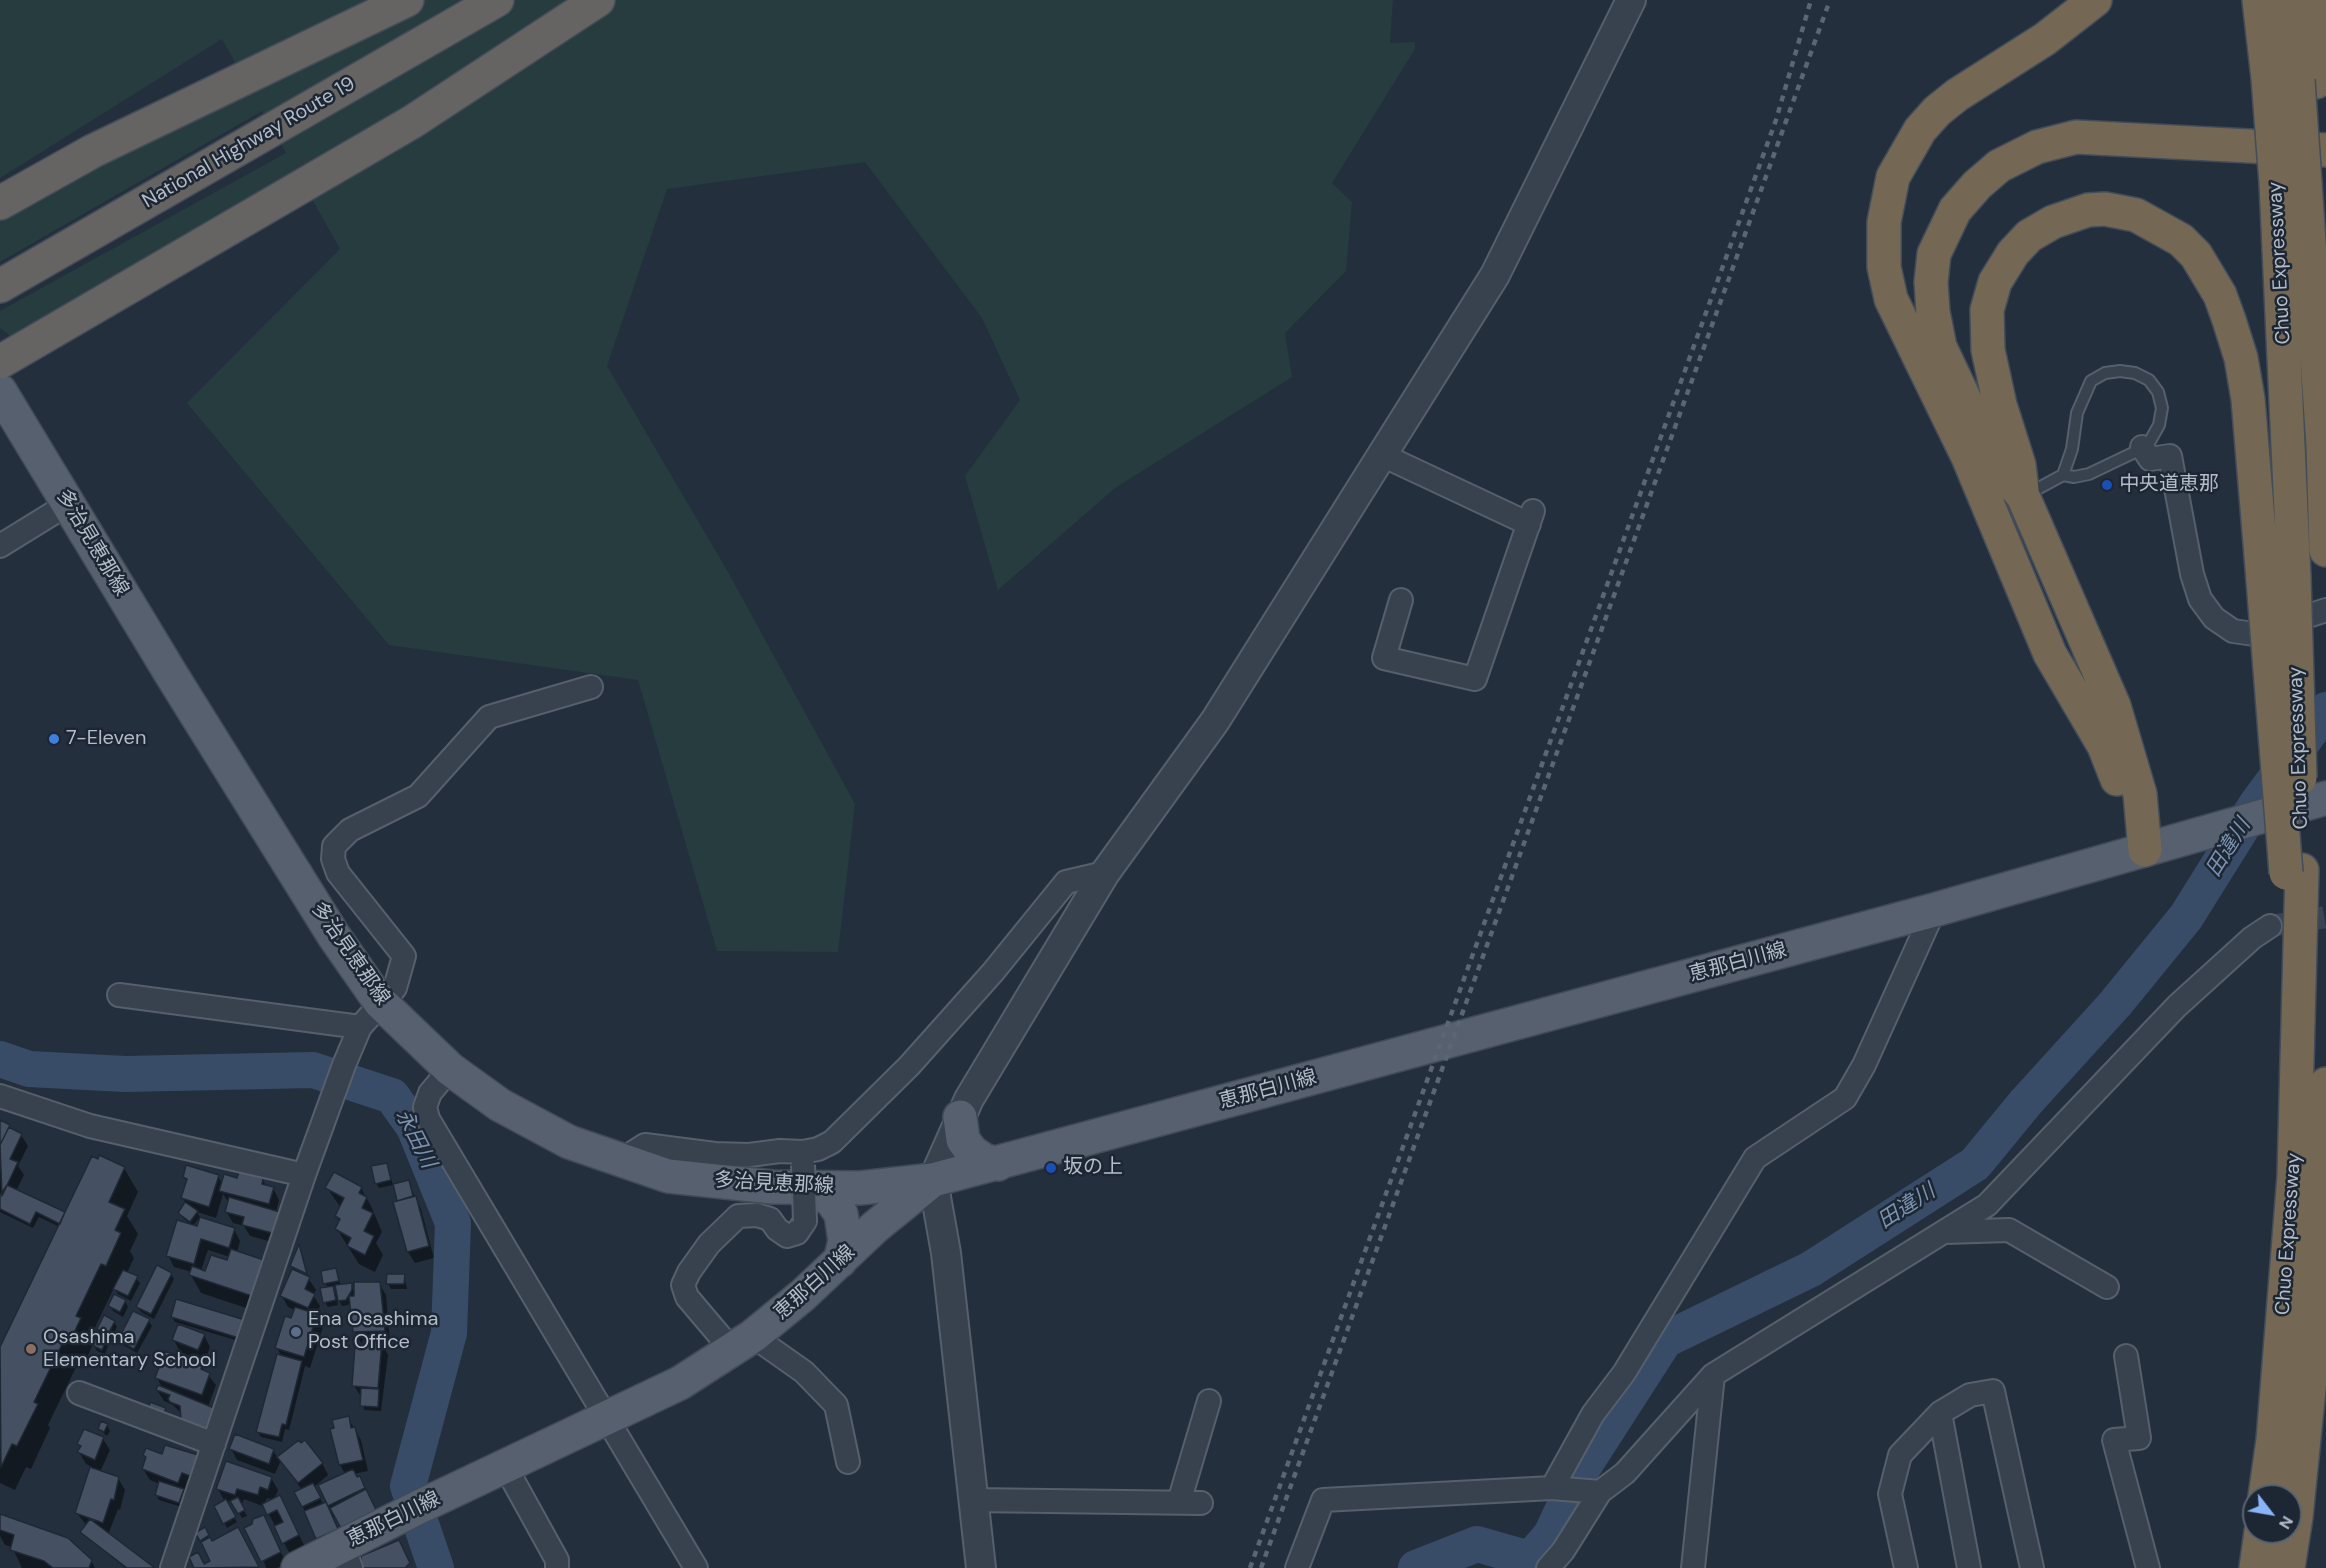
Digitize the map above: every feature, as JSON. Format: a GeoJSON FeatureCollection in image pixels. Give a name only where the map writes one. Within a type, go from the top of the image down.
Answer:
{"type":"FeatureCollection","features":[{"type":"Feature","properties":{"kind":"highway"},"geometry":{"type":"LineString","coordinates":[[0,202],[93,150],[407,0]]}},
{"type":"Feature","properties":{"kind":"highway","name":"National Highway Route 19"},"geometry":{"type":"LineString","coordinates":[[0,273],[474,0]]}},
{"type":"Feature","properties":{"kind":"highway","name":"National Highway Route 19"},"geometry":{"type":"LineString","coordinates":[[0,286],[497,0]]}},
{"type":"Feature","properties":{"kind":"highway"},"geometry":{"type":"LineString","coordinates":[[0,362],[411,122],[598,0]]}},
{"type":"Feature","properties":{"kind":"highway"},"geometry":{"type":"LineString","coordinates":[[2095,0],[2045,39],[1937,111],[1920,130],[1893,177],[1884,222],[1884,267],[1892,299],[1968,457],[2050,654],[2104,746],[2145,850]]}},
{"type":"Feature","properties":{"kind":"highway","name":"Chuo Expressway"},"geometry":{"type":"LineString","coordinates":[[2259,0],[2294,80]]}},
{"type":"Feature","properties":{"kind":"highway","name":"Chuo Expressway"},"geometry":{"type":"LineString","coordinates":[[2288,0],[2325,443],[2326,550]]}},
{"type":"Feature","properties":{"kind":"highway"},"geometry":{"type":"LineString","coordinates":[[2294,80],[2315,0]]}},
{"type":"Feature","properties":{"kind":"highway"},"geometry":{"type":"LineString","coordinates":[[1906,329],[1909,280],[1920,231],[1944,194],[1972,160],[2010,136],[2038,127],[2081,118],[2326,128]]}},
{"type":"Feature","properties":{"kind":"highway"},"geometry":{"type":"LineString","coordinates":[[2023,496],[1995,463],[1940,347],[1933,312],[1931,282],[1934,254],[1955,210],[1977,185],[1999,166],[2037,147],[2076,138],[2326,150]]}},
{"type":"Feature","properties":{"kind":"highway"},"geometry":{"type":"LineString","coordinates":[[2302,183],[2326,229]]}},
{"type":"Feature","properties":{"kind":"highway","name":"Chuo Expressway"},"geometry":{"type":"LineString","coordinates":[[2267,1484],[2273,1440],[2294,1176],[2301,973],[2279,578],[2302,183]]}},
{"type":"Feature","properties":{"kind":"highway"},"geometry":{"type":"LineString","coordinates":[[2145,850],[2140,794],[2114,706],[2023,496],[2019,465],[2000,405],[1988,350],[1987,310],[1995,282],[2013,253],[2030,236],[2053,222],[2088,210],[2105,209],[2136,215],[2181,240],[2196,255],[2220,295],[2241,358],[2279,578]]}},
{"type":"Feature","properties":{"kind":"highway","name":"Chuo Expressway"},"geometry":{"type":"LineString","coordinates":[[2288,1568],[2296,1517],[2312,1359],[2326,1084]]}},
{"type":"Feature","properties":{"kind":"highway"},"geometry":{"type":"LineString","coordinates":[[2256,1568],[2259,1544]]}},
{"type":"Feature","properties":{"kind":"main road","name":"多治見恵那線"},"geometry":{"type":"LineString","coordinates":[[0,392],[334,936],[370,1015],[500,1105],[569,1142],[668,1176],[728,1185],[806,1168],[860,1188],[933,1180]]}},
{"type":"Feature","properties":{"kind":"main road","name":"恵那白川線"},"geometry":{"type":"LineString","coordinates":[[298,1568],[347,1557],[382,1526],[680,1383],[742,1343],[840,1261],[875,1227],[933,1180],[1934,910],[2326,798]]}},
{"type":"Feature","properties":{"kind":"main road"},"geometry":{"type":"LineString","coordinates":[[960,1117],[963,1140],[972,1152],[984,1160],[998,1164]]}},
{"type":"Feature","properties":{"kind":"main road"},"geometry":{"type":"LineString","coordinates":[[806,1168],[841,1214],[845,1241],[840,1261]]}},
{"type":"Feature","properties":{"kind":"street"},"geometry":{"type":"LineString","coordinates":[[981,1568],[946,1253],[933,1180],[960,1117],[1105,873],[1215,721],[1495,275],[1631,0]]}},
{"type":"Feature","properties":{"kind":"street"},"geometry":{"type":"LineString","coordinates":[[2142,447],[2150,459],[2170,456],[2192,574],[2200,599],[2214,618],[2233,632],[2254,634],[2326,610]]}},
{"type":"Feature","properties":{"kind":"street"},"geometry":{"type":"LineString","coordinates":[[1382,455],[1531,518],[1475,680],[1384,658],[1401,600]]}},
{"type":"Feature","properties":{"kind":"street"},"geometry":{"type":"LineString","coordinates":[[0,546],[68,504]]}},
{"type":"Feature","properties":{"kind":"street"},"geometry":{"type":"LineString","coordinates":[[172,1568],[304,1176],[344,1065],[370,1015],[395,988],[404,956],[338,873],[333,859],[334,846],[350,830],[418,796],[489,717],[591,687]]}},
{"type":"Feature","properties":{"kind":"street"},"geometry":{"type":"LineString","coordinates":[[848,1462],[836,1405],[804,1372],[742,1343],[687,1297],[684,1286],[689,1272],[709,1244],[738,1216],[757,1215],[770,1219],[777,1229],[787,1236],[797,1233],[806,1221],[806,1168],[819,1149],[832,1142],[909,1066],[993,972],[1066,882],[1105,873]]}},
{"type":"Feature","properties":{"kind":"street"},"geometry":{"type":"LineString","coordinates":[[1552,1488],[1593,1414],[1624,1373],[1755,1158],[1845,1098],[1863,1065],[1934,910]]}},
{"type":"Feature","properties":{"kind":"street"},"geometry":{"type":"LineString","coordinates":[[1548,1568],[1563,1551],[1600,1492],[1625,1473],[1713,1375],[1988,1204],[2177,1006],[2252,938],[2270,926]]}},
{"type":"Feature","properties":{"kind":"street"},"geometry":{"type":"LineString","coordinates":[[119,994],[370,1015]]}},
{"type":"Feature","properties":{"kind":"street"},"geometry":{"type":"LineString","coordinates":[[450,1069],[430,1093],[425,1107],[428,1119],[696,1568]]}},
{"type":"Feature","properties":{"kind":"street"},"geometry":{"type":"LineString","coordinates":[[0,1096],[90,1126],[304,1176]]}},
{"type":"Feature","properties":{"kind":"street"},"geometry":{"type":"LineString","coordinates":[[1944,1232],[2009,1230],[2107,1287]]}},
{"type":"Feature","properties":{"kind":"street"},"geometry":{"type":"LineString","coordinates":[[2126,1356],[2139,1438],[2114,1440],[2148,1568]]}},
{"type":"Feature","properties":{"kind":"street"},"geometry":{"type":"LineString","coordinates":[[1693,1568],[1713,1375]]}},
{"type":"Feature","properties":{"kind":"street"},"geometry":{"type":"LineString","coordinates":[[1906,1568],[1890,1494],[1900,1455],[1940,1413],[1970,1395],[1993,1391],[2032,1568]]}},
{"type":"Feature","properties":{"kind":"street"},"geometry":{"type":"LineString","coordinates":[[79,1393],[214,1444]]}},
{"type":"Feature","properties":{"kind":"street"},"geometry":{"type":"LineString","coordinates":[[1179,1502],[1209,1401]]}},
{"type":"Feature","properties":{"kind":"street"},"geometry":{"type":"LineString","coordinates":[[1940,1413],[1969,1568]]}},
{"type":"Feature","properties":{"kind":"street"},"geometry":{"type":"LineString","coordinates":[[505,1466],[557,1560],[556,1568]]}},
{"type":"Feature","properties":{"kind":"street"},"geometry":{"type":"LineString","coordinates":[[1297,1568],[1323,1500],[1552,1488],[1600,1492]]}},
{"type":"Feature","properties":{"kind":"street"},"geometry":{"type":"LineString","coordinates":[[972,1500],[1202,1503]]}},
{"type":"Feature","properties":{"kind":"lane"},"geometry":{"type":"LineString","coordinates":[[2023,496],[2063,475],[2074,477],[2089,474],[2150,441],[2159,425],[2162,408],[2158,392],[2149,380],[2136,373],[2104,373],[2091,381],[2077,412],[2072,449],[2063,475]]}},
{"type":"Feature","properties":{"kind":"green space"},"geometry":{"type":"Polygon","coordinates":[[[0,0],[1393,0],[1390,43],[1415,42],[1415,49],[1332,183],[1352,202],[1346,271],[1285,333],[1292,377],[1115,488],[998,590],[965,476],[1020,400],[982,318],[865,162],[667,189],[607,366],[728,572],[855,804],[838,952],[717,951],[638,680],[389,645],[187,403],[340,249],[299,176],[13,338],[0,328],[0,311],[286,153],[262,111],[0,262],[0,216],[250,89],[222,39],[0,178],[0,0]]]}},
{"type":"Feature","properties":{"kind":"building"},"geometry":{"type":"Polygon","coordinates":[[[0,1120],[10,1125],[0,1145],[0,1120]]]}},
{"type":"Feature","properties":{"kind":"building"},"geometry":{"type":"Polygon","coordinates":[[[9,1127],[22,1134],[10,1159],[18,1162],[2,1196],[0,1145],[9,1127]]]}},
{"type":"Feature","properties":{"kind":"building"},"geometry":{"type":"Polygon","coordinates":[[[99,1155],[125,1167],[109,1202],[125,1209],[115,1230],[121,1233],[106,1266],[101,1264],[76,1316],[81,1318],[72,1337],[67,1334],[34,1402],[38,1404],[17,1446],[12,1444],[1,1467],[0,1347],[92,1156],[98,1159],[99,1155]]]}},
{"type":"Feature","properties":{"kind":"building"},"geometry":{"type":"Polygon","coordinates":[[[387,1163],[391,1180],[375,1184],[371,1166],[387,1163]]]}},
{"type":"Feature","properties":{"kind":"building"},"geometry":{"type":"Polygon","coordinates":[[[186,1165],[219,1175],[209,1207],[181,1198],[187,1179],[183,1177],[186,1165]]]}},
{"type":"Feature","properties":{"kind":"building"},"geometry":{"type":"Polygon","coordinates":[[[239,1172],[263,1178],[262,1184],[274,1187],[269,1204],[219,1191],[224,1174],[237,1178],[239,1172]]]}},
{"type":"Feature","properties":{"kind":"building"},"geometry":{"type":"Polygon","coordinates":[[[334,1172],[362,1187],[359,1193],[367,1197],[362,1208],[373,1213],[364,1231],[374,1236],[365,1255],[347,1246],[351,1238],[335,1229],[340,1219],[335,1216],[344,1198],[325,1188],[334,1172]]]}},
{"type":"Feature","properties":{"kind":"building"},"geometry":{"type":"Polygon","coordinates":[[[409,1180],[413,1196],[397,1201],[393,1184],[409,1180]]]}},
{"type":"Feature","properties":{"kind":"building"},"geometry":{"type":"Polygon","coordinates":[[[7,1185],[65,1212],[60,1224],[36,1212],[30,1224],[0,1209],[0,1195],[7,1185]]]}},
{"type":"Feature","properties":{"kind":"building"},"geometry":{"type":"Polygon","coordinates":[[[416,1196],[429,1246],[407,1252],[393,1202],[416,1196]]]}},
{"type":"Feature","properties":{"kind":"building"},"geometry":{"type":"Polygon","coordinates":[[[229,1197],[283,1213],[276,1234],[242,1225],[244,1217],[225,1212],[229,1197]]]}},
{"type":"Feature","properties":{"kind":"building"},"geometry":{"type":"Polygon","coordinates":[[[185,1202],[198,1211],[190,1222],[178,1213],[185,1202]]]}},
{"type":"Feature","properties":{"kind":"building"},"geometry":{"type":"Polygon","coordinates":[[[200,1217],[235,1228],[229,1248],[201,1239],[194,1264],[166,1256],[177,1220],[197,1226],[200,1217]]]}},
{"type":"Feature","properties":{"kind":"building"},"geometry":{"type":"Polygon","coordinates":[[[299,1244],[307,1274],[290,1266],[299,1244]]]}},
{"type":"Feature","properties":{"kind":"building"},"geometry":{"type":"Polygon","coordinates":[[[231,1249],[267,1261],[255,1297],[189,1275],[192,1266],[205,1271],[211,1255],[227,1260],[231,1249]]]}},
{"type":"Feature","properties":{"kind":"building"},"geometry":{"type":"Polygon","coordinates":[[[157,1265],[172,1273],[151,1314],[136,1307],[157,1265]]]}},
{"type":"Feature","properties":{"kind":"building"},"geometry":{"type":"Polygon","coordinates":[[[336,1268],[339,1281],[323,1284],[321,1271],[336,1268]]]}},
{"type":"Feature","properties":{"kind":"building"},"geometry":{"type":"Polygon","coordinates":[[[292,1269],[310,1277],[305,1289],[315,1294],[308,1308],[280,1296],[292,1269]]]}},
{"type":"Feature","properties":{"kind":"building"},"geometry":{"type":"Polygon","coordinates":[[[123,1270],[138,1276],[128,1296],[113,1289],[123,1270]]]}},
{"type":"Feature","properties":{"kind":"building"},"geometry":{"type":"Polygon","coordinates":[[[387,1274],[405,1274],[404,1284],[386,1284],[387,1274]]]}},
{"type":"Feature","properties":{"kind":"building"},"geometry":{"type":"Polygon","coordinates":[[[354,1282],[380,1282],[385,1331],[353,1332],[349,1296],[354,1296],[354,1282]]]}},
{"type":"Feature","properties":{"kind":"building"},"geometry":{"type":"Polygon","coordinates":[[[352,1283],[352,1290],[346,1300],[338,1301],[335,1285],[352,1283]]]}},
{"type":"Feature","properties":{"kind":"building"},"geometry":{"type":"Polygon","coordinates":[[[333,1286],[336,1300],[323,1303],[320,1288],[333,1286]]]}},
{"type":"Feature","properties":{"kind":"building"},"geometry":{"type":"Polygon","coordinates":[[[114,1294],[126,1300],[120,1312],[108,1306],[114,1294]]]}},
{"type":"Feature","properties":{"kind":"building"},"geometry":{"type":"Polygon","coordinates":[[[176,1299],[245,1320],[239,1338],[171,1317],[176,1299]]]}},
{"type":"Feature","properties":{"kind":"building"},"geometry":{"type":"Polygon","coordinates":[[[295,1307],[317,1314],[304,1357],[275,1348],[285,1316],[291,1318],[295,1307]]]}},
{"type":"Feature","properties":{"kind":"building"},"geometry":{"type":"Polygon","coordinates":[[[133,1311],[150,1319],[134,1349],[118,1340],[133,1311]]]}},
{"type":"Feature","properties":{"kind":"building"},"geometry":{"type":"Polygon","coordinates":[[[104,1315],[115,1321],[108,1334],[97,1329],[104,1315]]]}},
{"type":"Feature","properties":{"kind":"building"},"geometry":{"type":"Polygon","coordinates":[[[178,1324],[205,1334],[198,1350],[172,1340],[178,1324]]]}},
{"type":"Feature","properties":{"kind":"building"},"geometry":{"type":"Polygon","coordinates":[[[97,1335],[106,1340],[102,1350],[92,1345],[97,1335]]]}},
{"type":"Feature","properties":{"kind":"building"},"geometry":{"type":"Polygon","coordinates":[[[363,1340],[382,1342],[378,1388],[352,1386],[355,1345],[363,1346],[363,1340]]]}},
{"type":"Feature","properties":{"kind":"building"},"geometry":{"type":"Polygon","coordinates":[[[165,1351],[202,1365],[201,1369],[210,1373],[202,1395],[155,1378],[165,1351]]]}},
{"type":"Feature","properties":{"kind":"building"},"geometry":{"type":"Polygon","coordinates":[[[277,1354],[302,1361],[286,1425],[282,1424],[279,1437],[256,1432],[277,1354]]]}},
{"type":"Feature","properties":{"kind":"building"},"geometry":{"type":"Polygon","coordinates":[[[158,1385],[214,1408],[206,1428],[181,1419],[180,1406],[170,1402],[168,1399],[170,1395],[156,1390],[158,1385]]]}},
{"type":"Feature","properties":{"kind":"building"},"geometry":{"type":"Polygon","coordinates":[[[361,1388],[379,1389],[378,1407],[360,1406],[361,1388]]]}},
{"type":"Feature","properties":{"kind":"building"},"geometry":{"type":"Polygon","coordinates":[[[150,1402],[166,1408],[164,1413],[149,1407],[150,1402]]]}},
{"type":"Feature","properties":{"kind":"building"},"geometry":{"type":"Polygon","coordinates":[[[349,1416],[351,1428],[355,1427],[363,1460],[339,1465],[330,1429],[334,1428],[332,1420],[349,1416]]]}},
{"type":"Feature","properties":{"kind":"building"},"geometry":{"type":"Polygon","coordinates":[[[101,1421],[108,1424],[104,1432],[98,1429],[101,1421]]]}},
{"type":"Feature","properties":{"kind":"building"},"geometry":{"type":"Polygon","coordinates":[[[84,1429],[104,1437],[95,1460],[77,1452],[81,1446],[77,1444],[84,1429]]]}},
{"type":"Feature","properties":{"kind":"building"},"geometry":{"type":"Polygon","coordinates":[[[235,1434],[274,1449],[269,1464],[229,1449],[235,1434]]]}},
{"type":"Feature","properties":{"kind":"building"},"geometry":{"type":"Polygon","coordinates":[[[299,1440],[301,1443],[305,1440],[323,1463],[298,1483],[277,1457],[299,1440]]]}},
{"type":"Feature","properties":{"kind":"building"},"geometry":{"type":"Polygon","coordinates":[[[165,1445],[198,1455],[190,1476],[182,1473],[178,1483],[142,1469],[146,1448],[162,1454],[165,1445]]]}},
{"type":"Feature","properties":{"kind":"building"},"geometry":{"type":"Polygon","coordinates":[[[226,1461],[272,1477],[268,1490],[260,1487],[258,1495],[237,1489],[235,1495],[216,1489],[226,1461]]]}},
{"type":"Feature","properties":{"kind":"building"},"geometry":{"type":"Polygon","coordinates":[[[90,1467],[119,1477],[114,1500],[111,1499],[103,1523],[75,1513],[90,1467]]]}},
{"type":"Feature","properties":{"kind":"building"},"geometry":{"type":"Polygon","coordinates":[[[353,1469],[357,1477],[360,1476],[365,1488],[328,1506],[318,1485],[353,1469]]]}},
{"type":"Feature","properties":{"kind":"building"},"geometry":{"type":"Polygon","coordinates":[[[159,1481],[184,1489],[179,1503],[155,1495],[159,1481]]]}},
{"type":"Feature","properties":{"kind":"building"},"geometry":{"type":"Polygon","coordinates":[[[313,1483],[321,1498],[302,1507],[294,1492],[313,1483]]]}},
{"type":"Feature","properties":{"kind":"building"},"geometry":{"type":"Polygon","coordinates":[[[366,1489],[377,1512],[342,1530],[330,1508],[366,1489]]]}},
{"type":"Feature","properties":{"kind":"building"},"geometry":{"type":"Polygon","coordinates":[[[280,1495],[299,1535],[282,1544],[274,1526],[283,1522],[277,1510],[267,1515],[262,1504],[280,1495]]]}},
{"type":"Feature","properties":{"kind":"building"},"geometry":{"type":"Polygon","coordinates":[[[238,1497],[245,1510],[238,1514],[230,1501],[238,1497]]]}},
{"type":"Feature","properties":{"kind":"building"},"geometry":{"type":"Polygon","coordinates":[[[226,1499],[236,1517],[223,1524],[214,1506],[226,1499]]]}},
{"type":"Feature","properties":{"kind":"building"},"geometry":{"type":"Polygon","coordinates":[[[326,1502],[338,1529],[316,1539],[304,1511],[326,1502]]]}},
{"type":"Feature","properties":{"kind":"building"},"geometry":{"type":"Polygon","coordinates":[[[0,1514],[68,1538],[92,1560],[89,1568],[53,1568],[44,1561],[10,1550],[14,1535],[0,1530],[0,1514]]]}},
{"type":"Feature","properties":{"kind":"building"},"geometry":{"type":"Polygon","coordinates":[[[264,1515],[281,1552],[261,1562],[244,1528],[252,1524],[253,1519],[264,1515]]]}},
{"type":"Feature","properties":{"kind":"building"},"geometry":{"type":"Polygon","coordinates":[[[90,1519],[155,1568],[127,1568],[80,1532],[90,1519]]]}},
{"type":"Feature","properties":{"kind":"building"},"geometry":{"type":"Polygon","coordinates":[[[205,1527],[209,1535],[200,1541],[195,1533],[205,1527]]]}},
{"type":"Feature","properties":{"kind":"building"},"geometry":{"type":"Polygon","coordinates":[[[238,1527],[259,1567],[194,1568],[189,1557],[198,1552],[204,1564],[210,1561],[201,1542],[210,1537],[212,1541],[238,1527]]]}},
{"type":"Feature","properties":{"kind":"building"},"geometry":{"type":"Polygon","coordinates":[[[399,1540],[410,1563],[405,1568],[362,1568],[361,1556],[399,1540]]]}},
{"type":"Feature","properties":{"kind":"waterway","name":"田違川"},"geometry":{"type":"LineString","coordinates":[[1416,1568],[1477,1544],[1530,1559],[1551,1535],[1582,1469],[1665,1340],[1811,1269],[1975,1164],[2026,1102],[2115,1004],[2186,917],[2256,805],[2326,710]]}},
{"type":"Feature","properties":{"kind":"waterway","name":"永田川"},"geometry":{"type":"LineString","coordinates":[[0,1059],[29,1069],[125,1074],[313,1070],[392,1096],[414,1127],[453,1223],[449,1333],[408,1486],[436,1568]]}},
{"type":"Feature","properties":{"kind":"tunnel"},"geometry":{"type":"LineString","coordinates":[[2270,926],[2326,917]]}},
{"type":"Feature","properties":{"kind":"railway"},"geometry":{"type":"LineString","coordinates":[[1250,1568],[1776,120],[1811,0]]}},
{"type":"Feature","properties":{"kind":"railway"},"geometry":{"type":"LineString","coordinates":[[1261,1568],[1830,0]]}},
{"type":"Feature","properties":{"kind":"place","name":"中央道恵那"},"geometry":{"type":"Point","coordinates":[2107,485]}},
{"type":"Feature","properties":{"kind":"place","name":"7-Eleven"},"geometry":{"type":"Point","coordinates":[54,739]}},
{"type":"Feature","properties":{"kind":"place","name":"坂の上"},"geometry":{"type":"Point","coordinates":[1051,1168]}},
{"type":"Feature","properties":{"kind":"place","name":"Ena Osashima Post Office"},"geometry":{"type":"Point","coordinates":[296,1332]}},
{"type":"Feature","properties":{"kind":"place","name":"Osashima Elementary School"},"geometry":{"type":"Point","coordinates":[31,1349]}}]}
